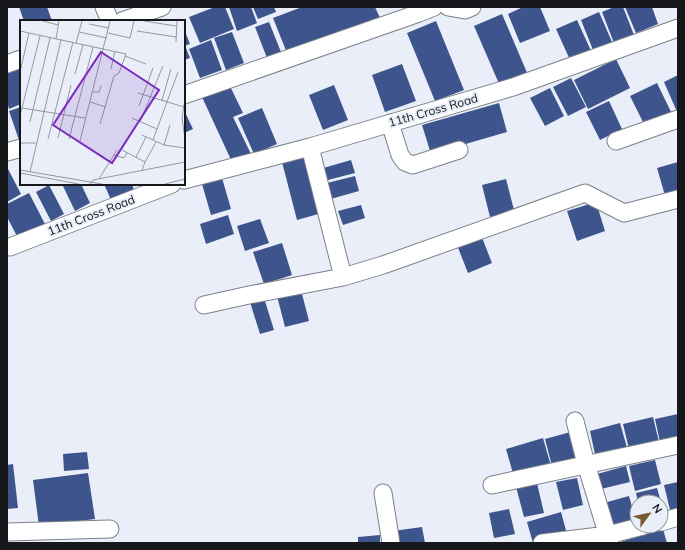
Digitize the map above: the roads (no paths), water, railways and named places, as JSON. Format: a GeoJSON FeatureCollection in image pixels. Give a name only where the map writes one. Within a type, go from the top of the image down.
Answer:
{"type":"FeatureCollection","features":[{"type":"Feature","properties":{"kind":"street"},"geometry":{"type":"LineString","coordinates":[[104,7],[110,20]]}},
{"type":"Feature","properties":{"kind":"street"},"geometry":{"type":"LineString","coordinates":[[125,20],[162,7]]}},
{"type":"Feature","properties":{"kind":"street"},"geometry":{"type":"LineString","coordinates":[[185,95],[434,7]]}},
{"type":"Feature","properties":{"kind":"street"},"geometry":{"type":"LineString","coordinates":[[448,7],[465,10],[472,7]]}},
{"type":"Feature","properties":{"kind":"street","name":"11th Cross Road"},"geometry":{"type":"LineString","coordinates":[[185,180],[310,146],[514,87],[678,28]]}},
{"type":"Feature","properties":{"kind":"street"},"geometry":{"type":"LineString","coordinates":[[7,64],[20,59]]}},
{"type":"Feature","properties":{"kind":"street"},"geometry":{"type":"LineString","coordinates":[[616,141],[678,119]]}},
{"type":"Feature","properties":{"kind":"street"},"geometry":{"type":"LineString","coordinates":[[390,123],[400,155],[405,162],[413,165],[459,150]]}},
{"type":"Feature","properties":{"kind":"street"},"geometry":{"type":"LineString","coordinates":[[310,146],[343,277]]}},
{"type":"Feature","properties":{"kind":"street"},"geometry":{"type":"LineString","coordinates":[[7,152],[20,148]]}},
{"type":"Feature","properties":{"kind":"street","name":"11th Cross Road"},"geometry":{"type":"LineString","coordinates":[[10,247],[169,185]]}},
{"type":"Feature","properties":{"kind":"street"},"geometry":{"type":"LineString","coordinates":[[204,305],[343,277],[384,265],[585,193],[624,213],[678,199]]}},
{"type":"Feature","properties":{"kind":"street"},"geometry":{"type":"LineString","coordinates":[[575,421],[586,464],[609,539]]}},
{"type":"Feature","properties":{"kind":"street"},"geometry":{"type":"LineString","coordinates":[[492,485],[678,445]]}},
{"type":"Feature","properties":{"kind":"street"},"geometry":{"type":"LineString","coordinates":[[383,493],[391,543]]}},
{"type":"Feature","properties":{"kind":"street"},"geometry":{"type":"LineString","coordinates":[[7,532],[65,537],[110,529]]}},
{"type":"Feature","properties":{"kind":"street"},"geometry":{"type":"LineString","coordinates":[[542,543],[609,539],[629,531]]}}]}
